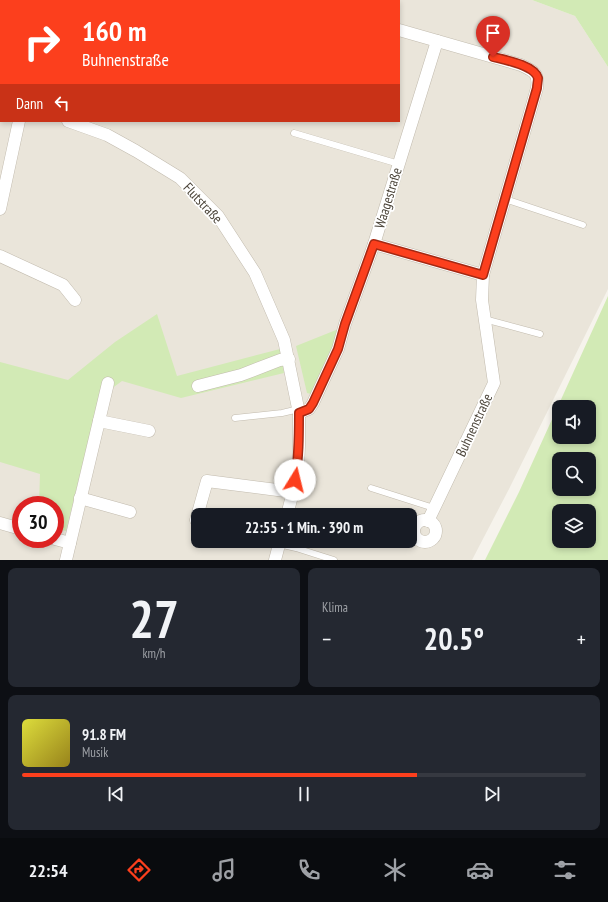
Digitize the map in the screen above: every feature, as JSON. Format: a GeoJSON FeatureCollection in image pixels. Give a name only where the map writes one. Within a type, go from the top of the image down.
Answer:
{"type":"FeatureCollection","features":[{"type":"Feature","properties":{"kind":"street","name":"Buhnenstraße"},"geometry":{"type":"LineString","coordinates":[[400,30],[521,65],[534,71],[538,79],[537,88],[483,275],[482,300],[494,383],[428,521]]}},
{"type":"Feature","properties":{"kind":"street","name":"Waagestraße"},"geometry":{"type":"LineString","coordinates":[[299,411],[309,409],[313,403],[338,349],[345,324],[374,244],[437,41]]}},
{"type":"Feature","properties":{"kind":"street"},"geometry":{"type":"LineString","coordinates":[[0,209],[18,122]]}},
{"type":"Feature","properties":{"kind":"street","name":"Flutstraße"},"geometry":{"type":"LineString","coordinates":[[71,122],[107,135],[180,178],[218,216],[255,273],[284,340],[289,359]]}},
{"type":"Feature","properties":{"kind":"street"},"geometry":{"type":"LineString","coordinates":[[374,244],[483,275]]}},
{"type":"Feature","properties":{"kind":"street"},"geometry":{"type":"LineString","coordinates":[[0,256],[63,285],[75,300]]}},
{"type":"Feature","properties":{"kind":"street"},"geometry":{"type":"LineString","coordinates":[[198,386],[240,376],[280,360],[289,359],[299,411],[299,446],[298,467],[289,508]]}},
{"type":"Feature","properties":{"kind":"street"},"geometry":{"type":"LineString","coordinates":[[66,560],[108,383]]}},
{"type":"Feature","properties":{"kind":"street"},"geometry":{"type":"LineString","coordinates":[[99,421],[149,431]]}},
{"type":"Feature","properties":{"kind":"street"},"geometry":{"type":"LineString","coordinates":[[199,508],[207,481],[293,492]]}},
{"type":"Feature","properties":{"kind":"street"},"geometry":{"type":"LineString","coordinates":[[80,498],[130,512]]}},
{"type":"Feature","properties":{"kind":"street"},"geometry":{"type":"LineString","coordinates":[[417,524],[423,520],[432,523],[435,534],[429,541],[424,542],[417,540]]}},
{"type":"Feature","properties":{"kind":"street"},"geometry":{"type":"LineString","coordinates":[[0,523],[12,526]]}},
{"type":"Feature","properties":{"kind":"street"},"geometry":{"type":"LineString","coordinates":[[64,541],[70,543]]}},
{"type":"Feature","properties":{"kind":"street"},"geometry":{"type":"LineString","coordinates":[[275,560],[278,548]]}},
{"type":"Feature","properties":{"kind":"lane"},"geometry":{"type":"LineString","coordinates":[[294,133],[399,164]]}},
{"type":"Feature","properties":{"kind":"lane"},"geometry":{"type":"LineString","coordinates":[[505,199],[583,225]]}},
{"type":"Feature","properties":{"kind":"lane"},"geometry":{"type":"LineString","coordinates":[[484,319],[540,334]]}},
{"type":"Feature","properties":{"kind":"lane"},"geometry":{"type":"LineString","coordinates":[[235,418],[299,411]]}},
{"type":"Feature","properties":{"kind":"lane"},"geometry":{"type":"LineString","coordinates":[[371,488],[434,508]]}},
{"type":"Feature","properties":{"kind":"lane"},"geometry":{"type":"LineString","coordinates":[[296,548],[334,560]]}},
{"type":"Feature","properties":{"kind":"shaded area"},"geometry":{"type":"Polygon","coordinates":[[[400,0],[532,0],[575,16],[608,67],[608,289],[509,489],[472,560],[0,560],[0,122],[400,122],[400,0]]]}},
{"type":"Feature","properties":{"kind":"green space"},"geometry":{"type":"Polygon","coordinates":[[[532,0],[608,0],[608,67],[575,16],[532,0]]]}},
{"type":"Feature","properties":{"kind":"green space"},"geometry":{"type":"Polygon","coordinates":[[[608,296],[608,560],[485,560],[519,492],[552,419],[552,444],[596,444],[596,400],[561,400],[608,296]]]}},
{"type":"Feature","properties":{"kind":"green space"},"geometry":{"type":"Polygon","coordinates":[[[157,314],[177,376],[280,349],[284,373],[181,398],[122,381],[99,398],[66,531],[64,530],[64,496],[39,496],[40,474],[0,462],[0,362],[68,380],[115,342],[157,314]]]}},
{"type":"Feature","properties":{"kind":"green space"},"geometry":{"type":"Polygon","coordinates":[[[341,328],[314,395],[307,393],[296,346],[341,328]]]}},
{"type":"Feature","properties":{"kind":"route"},"geometry":{"type":"LineString","coordinates":[[295,480],[298,467],[299,413],[309,409],[313,403],[338,349],[345,324],[374,244],[483,275],[537,88],[538,79],[534,71],[521,65],[493,57]]}}]}
